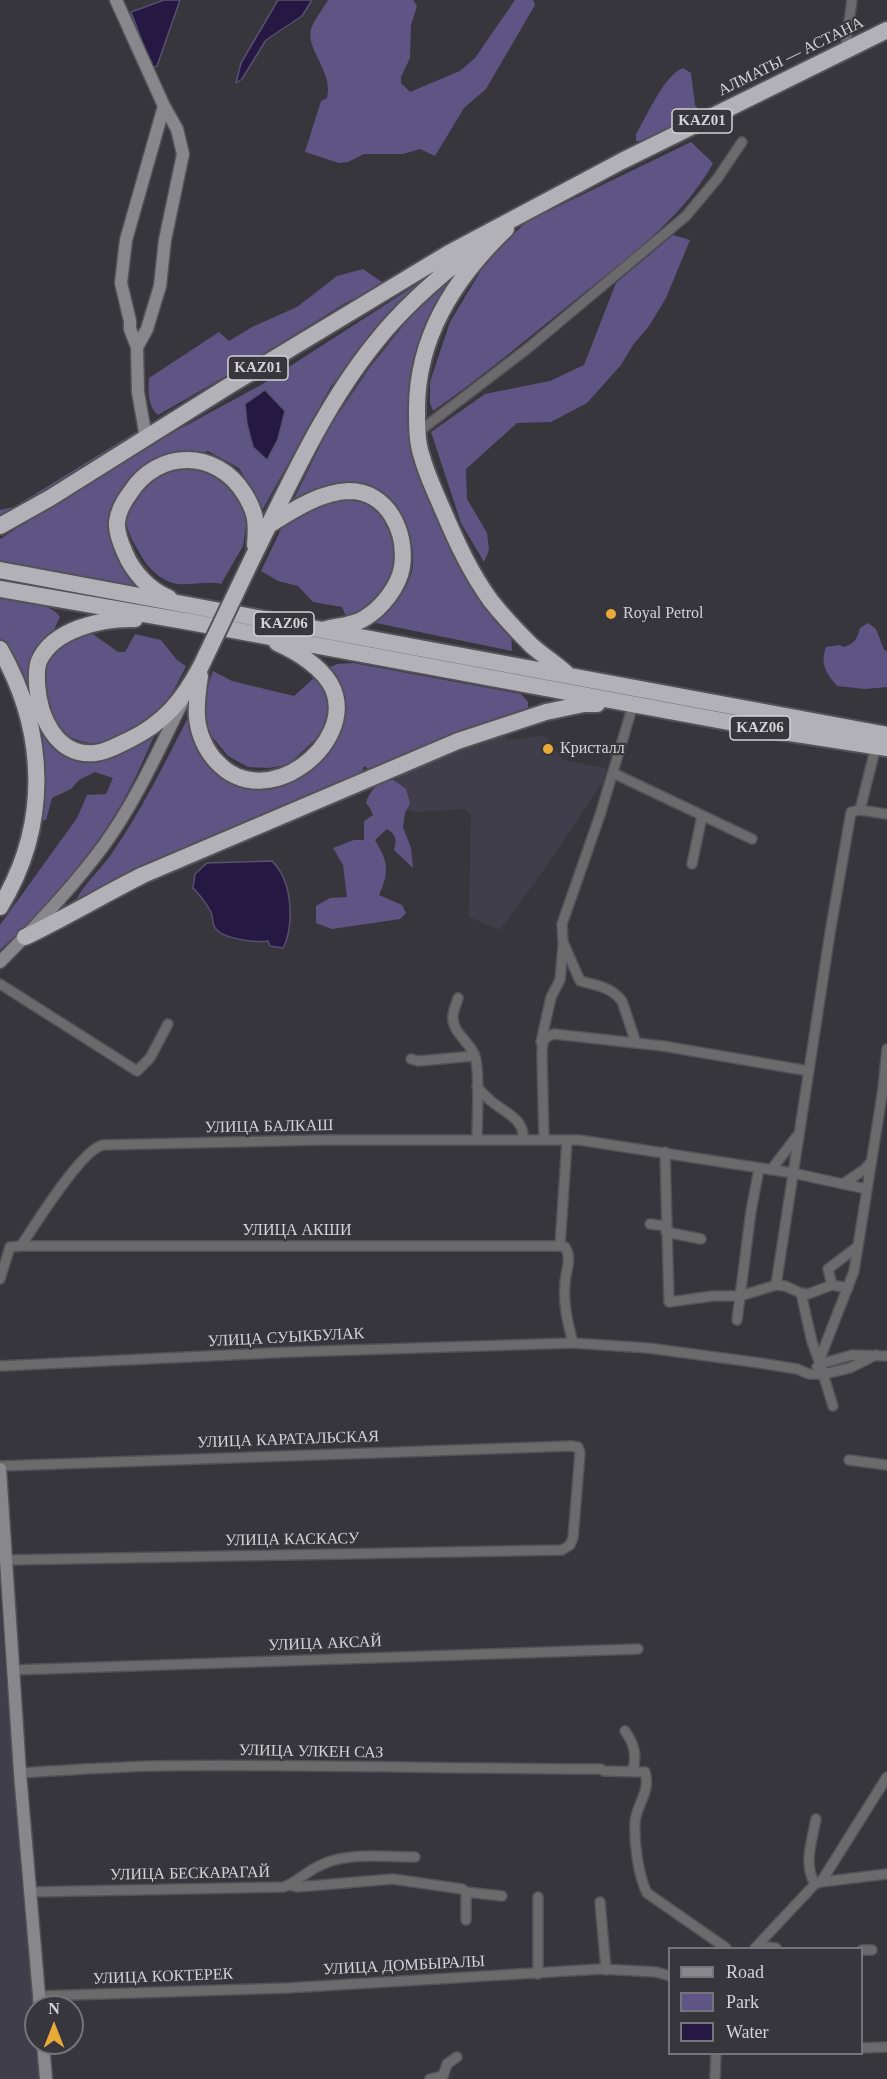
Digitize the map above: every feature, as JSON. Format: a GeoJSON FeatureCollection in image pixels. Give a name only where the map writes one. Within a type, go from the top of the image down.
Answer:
{"type":"FeatureCollection","features":[{"type":"Feature","properties":{"kind":"highway","name":"АЛМАТЫ — АСТАНА"},"geometry":{"type":"LineString","coordinates":[[519,216],[622,161],[887,30]]}},
{"type":"Feature","properties":{"kind":"highway","name":"KАZ01"},"geometry":{"type":"LineString","coordinates":[[519,216],[474,261],[441,312],[427,344],[420,371],[417,433],[421,456],[458,548],[478,582],[492,602],[532,646],[568,674]]}},
{"type":"Feature","properties":{"kind":"highway","name":"KАZ01"},"geometry":{"type":"LineString","coordinates":[[0,526],[51,498],[449,253],[519,216]]}},
{"type":"Feature","properties":{"kind":"highway","name":"KАZ01"},"geometry":{"type":"LineString","coordinates":[[193,614],[123,619],[93,624],[51,644],[38,663],[37,676],[40,706],[56,738],[78,752],[94,753],[108,750],[163,719],[188,692],[302,460],[346,383],[375,343],[404,310],[432,283],[484,240],[519,216]]}},
{"type":"Feature","properties":{"kind":"highway"},"geometry":{"type":"LineString","coordinates":[[193,614],[146,584],[130,566],[120,540],[117,523],[124,503],[134,486],[148,473],[176,460],[196,460],[228,473],[236,480],[254,512],[257,523],[253,557]]}},
{"type":"Feature","properties":{"kind":"highway"},"geometry":{"type":"LineString","coordinates":[[269,525],[296,508],[331,494],[348,491],[361,492],[372,497],[392,513],[398,526],[403,551],[402,569],[395,585],[376,610],[363,620],[319,630]]}},
{"type":"Feature","properties":{"kind":"highway","name":"KАZ06"},"geometry":{"type":"LineString","coordinates":[[0,570],[193,614],[254,634],[633,705],[714,711]]}},
{"type":"Feature","properties":{"kind":"highway","name":"KАZ06"},"geometry":{"type":"LineString","coordinates":[[0,589],[319,630],[568,674],[714,711],[883,743]]}},
{"type":"Feature","properties":{"kind":"highway"},"geometry":{"type":"LineString","coordinates":[[201,666],[197,718],[205,746],[212,758],[235,777],[249,781],[277,780],[293,772],[320,749],[329,736],[336,712],[333,689],[321,672],[302,657],[254,634]]}},
{"type":"Feature","properties":{"kind":"highway"},"geometry":{"type":"LineString","coordinates":[[0,649],[21,692],[37,773],[35,817],[27,849],[6,885],[0,907]]}},
{"type":"Feature","properties":{"kind":"highway"},"geometry":{"type":"LineString","coordinates":[[25,938],[143,875],[458,741],[546,712],[584,704],[633,705]]}},
{"type":"Feature","properties":{"kind":"street"},"geometry":{"type":"LineString","coordinates":[[116,0],[164,106],[177,129],[183,154],[165,240],[160,286],[151,319],[137,347]]}},
{"type":"Feature","properties":{"kind":"street"},"geometry":{"type":"LineString","coordinates":[[844,51],[852,0]]}},
{"type":"Feature","properties":{"kind":"street"},"geometry":{"type":"LineString","coordinates":[[146,438],[138,392],[137,347],[130,329],[129,313],[121,283],[126,240],[164,106]]}},
{"type":"Feature","properties":{"kind":"street"},"geometry":{"type":"LineString","coordinates":[[417,433],[527,348],[686,216],[717,179],[742,142]]}},
{"type":"Feature","properties":{"kind":"street"},"geometry":{"type":"LineString","coordinates":[[0,962],[25,938],[104,845],[145,778],[188,692]]}},
{"type":"Feature","properties":{"kind":"street"},"geometry":{"type":"LineString","coordinates":[[544,1140],[541,1041],[551,997],[560,980],[563,942],[561,924],[613,773],[633,705]]}},
{"type":"Feature","properties":{"kind":"street"},"geometry":{"type":"LineString","coordinates":[[860,810],[883,743]]}},
{"type":"Feature","properties":{"kind":"street"},"geometry":{"type":"LineString","coordinates":[[613,773],[752,839]]}},
{"type":"Feature","properties":{"kind":"street"},"geometry":{"type":"LineString","coordinates":[[776,1285],[851,812],[860,810],[887,814]]}},
{"type":"Feature","properties":{"kind":"street"},"geometry":{"type":"LineString","coordinates":[[693,864],[702,816]]}},
{"type":"Feature","properties":{"kind":"street"},"geometry":{"type":"LineString","coordinates":[[563,942],[580,981]]}},
{"type":"Feature","properties":{"kind":"street"},"geometry":{"type":"LineString","coordinates":[[560,980],[580,981],[610,990],[618,996],[622,1001],[636,1042]]}},
{"type":"Feature","properties":{"kind":"street"},"geometry":{"type":"LineString","coordinates":[[0,984],[137,1071],[150,1058],[168,1024]]}},
{"type":"Feature","properties":{"kind":"street"},"geometry":{"type":"LineString","coordinates":[[458,998],[452,1017],[456,1030],[469,1044],[474,1056],[477,1087],[477,1140]]}},
{"type":"Feature","properties":{"kind":"street"},"geometry":{"type":"LineString","coordinates":[[544,1032],[636,1042],[809,1071]]}},
{"type":"Feature","properties":{"kind":"street"},"geometry":{"type":"LineString","coordinates":[[542,1047],[545,1038],[554,1034]]}},
{"type":"Feature","properties":{"kind":"street"},"geometry":{"type":"LineString","coordinates":[[821,1366],[854,1271],[883,1089],[887,1049]]}},
{"type":"Feature","properties":{"kind":"street"},"geometry":{"type":"LineString","coordinates":[[411,1059],[418,1061],[474,1056]]}},
{"type":"Feature","properties":{"kind":"street"},"geometry":{"type":"LineString","coordinates":[[477,1087],[517,1120],[524,1130],[523,1139]]}},
{"type":"Feature","properties":{"kind":"street"},"geometry":{"type":"LineString","coordinates":[[771,1170],[800,1131]]}},
{"type":"Feature","properties":{"kind":"street","name":"УЛИЦА БАЛКАШ"},"geometry":{"type":"LineString","coordinates":[[21,1246],[50,1202],[91,1152],[99,1146],[320,1140],[523,1139],[596,1142],[793,1173],[867,1189]]}},
{"type":"Feature","properties":{"kind":"street"},"geometry":{"type":"LineString","coordinates":[[567,1141],[560,1246],[565,1247],[569,1255],[565,1281],[565,1312],[573,1343]]}},
{"type":"Feature","properties":{"kind":"street"},"geometry":{"type":"LineString","coordinates":[[665,1152],[669,1302],[713,1296],[740,1296],[776,1285],[808,1294],[832,1285],[848,1288]]}},
{"type":"Feature","properties":{"kind":"street"},"geometry":{"type":"LineString","coordinates":[[843,1184],[871,1162]]}},
{"type":"Feature","properties":{"kind":"street"},"geometry":{"type":"LineString","coordinates":[[737,1320],[755,1182],[759,1169]]}},
{"type":"Feature","properties":{"kind":"street"},"geometry":{"type":"LineString","coordinates":[[650,1224],[701,1239]]}},
{"type":"Feature","properties":{"kind":"street"},"geometry":{"type":"LineString","coordinates":[[0,1279],[10,1247],[21,1246]]}},
{"type":"Feature","properties":{"kind":"street","name":"УЛИЦА АКШИ"},"geometry":{"type":"LineString","coordinates":[[21,1246],[560,1246]]}},
{"type":"Feature","properties":{"kind":"street"},"geometry":{"type":"LineString","coordinates":[[832,1285],[828,1276],[830,1265],[857,1246]]}},
{"type":"Feature","properties":{"kind":"street"},"geometry":{"type":"LineString","coordinates":[[801,1293],[812,1342],[833,1406]]}},
{"type":"Feature","properties":{"kind":"street","name":"УЛИЦА СУЫКБУЛАК"},"geometry":{"type":"LineString","coordinates":[[0,1366],[291,1352],[573,1343],[648,1348],[760,1363],[797,1369],[809,1374],[821,1366],[850,1368],[876,1355],[887,1356]]}},
{"type":"Feature","properties":{"kind":"street","name":"УЛИЦА КАРАТАЛЬСКАЯ"},"geometry":{"type":"LineString","coordinates":[[0,1467],[413,1450],[578,1447],[580,1453],[573,1538]]}},
{"type":"Feature","properties":{"kind":"street"},"geometry":{"type":"LineString","coordinates":[[849,1460],[887,1465]]}},
{"type":"Feature","properties":{"kind":"street"},"geometry":{"type":"LineString","coordinates":[[0,1467],[20,1773],[39,1995]]}},
{"type":"Feature","properties":{"kind":"street","name":"УЛИЦА КАСКАСУ"},"geometry":{"type":"LineString","coordinates":[[6,1560],[562,1550],[570,1545],[573,1538]]}},
{"type":"Feature","properties":{"kind":"street","name":"УЛИЦА АКСАЙ"},"geometry":{"type":"LineString","coordinates":[[13,1670],[638,1648]]}},
{"type":"Feature","properties":{"kind":"street"},"geometry":{"type":"LineString","coordinates":[[625,1731],[632,1740],[635,1751],[632,1771],[645,1772],[648,1781],[635,1821],[641,1881],[647,1893],[725,1947]]}},
{"type":"Feature","properties":{"kind":"street","name":"УЛИЦА УЛКЕН САЗ"},"geometry":{"type":"LineString","coordinates":[[20,1773],[154,1766],[601,1768],[604,1771],[632,1771]]}},
{"type":"Feature","properties":{"kind":"street"},"geometry":{"type":"LineString","coordinates":[[757,1947],[818,1883],[887,1778]]}},
{"type":"Feature","properties":{"kind":"street"},"geometry":{"type":"LineString","coordinates":[[816,1820],[808,1874],[818,1883],[887,1874]]}},
{"type":"Feature","properties":{"kind":"street","name":"УЛИЦА БЕСКАРАГАЙ"},"geometry":{"type":"LineString","coordinates":[[30,1892],[284,1887],[320,1866],[336,1860],[415,1857]]}},
{"type":"Feature","properties":{"kind":"street"},"geometry":{"type":"LineString","coordinates":[[289,1885],[297,1887],[393,1879],[502,1896]]}},
{"type":"Feature","properties":{"kind":"street"},"geometry":{"type":"LineString","coordinates":[[466,1892],[466,1920]]}},
{"type":"Feature","properties":{"kind":"street"},"geometry":{"type":"LineString","coordinates":[[537,1897],[538,1974]]}},
{"type":"Feature","properties":{"kind":"street"},"geometry":{"type":"LineString","coordinates":[[600,1902],[606,1970]]}},
{"type":"Feature","properties":{"kind":"street"},"geometry":{"type":"LineString","coordinates":[[863,1950],[872,1950]]}},
{"type":"Feature","properties":{"kind":"street","name":"УЛИЦА ДОМБЫРАЛЫ"},"geometry":{"type":"LineString","coordinates":[[287,1988],[606,1970],[656,1972],[668,1976]]}},
{"type":"Feature","properties":{"kind":"street","name":"УЛИЦА КОКТЕРЕК"},"geometry":{"type":"LineString","coordinates":[[84,1999],[287,1988]]}},
{"type":"Feature","properties":{"kind":"street"},"geometry":{"type":"LineString","coordinates":[[863,2048],[887,2047]]}},
{"type":"Feature","properties":{"kind":"street"},"geometry":{"type":"LineString","coordinates":[[44,2055],[46,2079]]}},
{"type":"Feature","properties":{"kind":"street"},"geometry":{"type":"LineString","coordinates":[[715,2079],[716,2055]]}},
{"type":"Feature","properties":{"kind":"street"},"geometry":{"type":"LineString","coordinates":[[430,2079],[443,2076],[447,2064],[457,2057]]}},
{"type":"Feature","properties":{"kind":"shaded area"},"geometry":{"type":"Polygon","coordinates":[[[500,733],[509,740],[545,735],[563,760],[606,768],[604,780],[553,857],[500,930],[469,917],[471,815],[466,809],[413,812],[405,808],[395,775],[500,733]]]}},
{"type":"Feature","properties":{"kind":"shaded area"},"geometry":{"type":"Polygon","coordinates":[[[0,1602],[32,1995],[24,1995],[24,2055],[38,2055],[40,2079],[0,2079],[0,1602]]]}},
{"type":"Feature","properties":{"kind":"green space"},"geometry":{"type":"Polygon","coordinates":[[[328,0],[413,0],[417,6],[411,25],[410,58],[401,77],[401,83],[410,92],[460,71],[475,58],[515,0],[533,0],[535,5],[486,89],[464,108],[435,156],[420,149],[403,154],[364,154],[348,162],[339,163],[305,152],[321,101],[327,98],[327,79],[310,36],[312,26],[328,0]]]}},
{"type":"Feature","properties":{"kind":"green space"},"geometry":{"type":"Polygon","coordinates":[[[683,68],[691,73],[695,105],[701,112],[642,141],[636,141],[636,134],[663,87],[676,72],[683,68]]]}},
{"type":"Feature","properties":{"kind":"green space"},"geometry":{"type":"Polygon","coordinates":[[[691,142],[713,163],[701,183],[669,221],[612,271],[433,411],[430,403],[430,382],[450,322],[486,262],[526,222],[691,142]]]}},
{"type":"Feature","properties":{"kind":"green space"},"geometry":{"type":"Polygon","coordinates":[[[673,235],[690,240],[666,298],[621,365],[587,403],[551,422],[517,423],[466,469],[467,499],[487,533],[489,550],[484,562],[461,523],[431,432],[485,394],[550,381],[584,365],[616,283],[673,235]]]}},
{"type":"Feature","properties":{"kind":"green space"},"geometry":{"type":"Polygon","coordinates":[[[471,259],[424,335],[416,449],[511,632],[512,651],[371,622],[397,599],[409,581],[412,570],[412,546],[395,503],[362,486],[290,507],[330,426],[370,367],[410,317],[471,259]]]}},
{"type":"Feature","properties":{"kind":"green space"},"geometry":{"type":"Polygon","coordinates":[[[363,269],[385,284],[347,302],[252,361],[158,415],[152,408],[149,398],[149,378],[219,332],[229,341],[252,327],[297,307],[337,276],[363,269]]]}},
{"type":"Feature","properties":{"kind":"green space"},"geometry":{"type":"Polygon","coordinates":[[[422,281],[331,386],[263,509],[239,468],[208,451],[142,471],[115,498],[111,544],[136,589],[0,562],[0,539],[137,452],[261,385],[422,281]],[[265,390],[253,447],[267,460],[278,439],[285,411],[265,390]]]}},
{"type":"Feature","properties":{"kind":"green space"},"geometry":{"type":"Polygon","coordinates":[[[136,432],[130,444],[0,518],[0,510],[14,507],[136,432]]]}},
{"type":"Feature","properties":{"kind":"green space"},"geometry":{"type":"Polygon","coordinates":[[[193,465],[220,476],[243,502],[247,519],[243,546],[221,584],[175,584],[160,576],[144,560],[131,538],[127,524],[126,515],[129,505],[143,488],[163,475],[193,465]]]}},
{"type":"Feature","properties":{"kind":"green space"},"geometry":{"type":"Polygon","coordinates":[[[344,497],[372,501],[393,527],[398,551],[392,582],[371,607],[351,619],[342,607],[313,602],[298,586],[278,581],[261,571],[283,525],[303,509],[344,497]]]}},
{"type":"Feature","properties":{"kind":"green space"},"geometry":{"type":"Polygon","coordinates":[[[0,598],[42,605],[56,612],[60,617],[54,630],[37,652],[32,673],[69,754],[157,730],[128,793],[98,840],[67,880],[0,950],[0,925],[77,818],[87,795],[106,794],[113,778],[95,772],[79,780],[71,789],[52,798],[46,820],[41,821],[38,732],[22,674],[0,638],[0,598]]]}},
{"type":"Feature","properties":{"kind":"green space"},"geometry":{"type":"Polygon","coordinates":[[[868,623],[876,629],[884,650],[887,651],[887,687],[865,689],[837,686],[825,668],[826,647],[839,645],[844,647],[851,644],[857,638],[860,628],[868,623]]]}},
{"type":"Feature","properties":{"kind":"green space"},"geometry":{"type":"Polygon","coordinates":[[[90,632],[118,652],[125,652],[135,634],[161,640],[177,660],[186,666],[172,693],[161,707],[123,733],[94,743],[78,740],[66,734],[57,725],[50,713],[44,685],[45,671],[57,648],[90,632]]]}},
{"type":"Feature","properties":{"kind":"green space"},"geometry":{"type":"Polygon","coordinates":[[[353,663],[521,694],[528,702],[528,710],[374,772],[364,766],[360,778],[163,857],[99,894],[76,900],[110,856],[132,822],[190,714],[205,758],[256,785],[329,745],[328,668],[337,664],[353,663]]]}},
{"type":"Feature","properties":{"kind":"green space"},"geometry":{"type":"Polygon","coordinates":[[[213,671],[232,681],[294,696],[314,678],[323,686],[327,701],[327,717],[320,735],[288,765],[268,768],[248,767],[228,756],[205,728],[204,697],[213,671]]]}},
{"type":"Feature","properties":{"kind":"green space"},"geometry":{"type":"Polygon","coordinates":[[[394,780],[406,789],[410,803],[405,813],[403,827],[411,848],[413,868],[394,850],[395,838],[387,829],[375,840],[383,854],[386,867],[385,879],[379,895],[402,905],[406,913],[400,919],[332,929],[316,923],[316,906],[330,898],[347,897],[343,865],[333,848],[354,840],[364,840],[364,821],[373,815],[366,803],[368,798],[380,784],[394,780]]]}},
{"type":"Feature","properties":{"kind":"water"},"geometry":{"type":"Polygon","coordinates":[[[164,0],[180,0],[157,66],[152,68],[131,12],[164,0]]]}},
{"type":"Feature","properties":{"kind":"water"},"geometry":{"type":"Polygon","coordinates":[[[278,0],[312,0],[302,16],[266,40],[242,79],[236,83],[241,63],[278,0]]]}},
{"type":"Feature","properties":{"kind":"water"},"geometry":{"type":"Polygon","coordinates":[[[265,390],[285,411],[278,439],[267,460],[253,447],[245,404],[265,390]]]}},
{"type":"Feature","properties":{"kind":"water"},"geometry":{"type":"Polygon","coordinates":[[[272,861],[282,875],[290,903],[290,923],[283,948],[270,946],[268,941],[247,941],[223,934],[213,924],[211,912],[193,888],[195,874],[207,863],[272,861]]]}},
{"type":"Feature","properties":{"kind":"place","name":"Royal Petrol"},"geometry":{"type":"Point","coordinates":[611,614]}},
{"type":"Feature","properties":{"kind":"place","name":"Кристалл"},"geometry":{"type":"Point","coordinates":[548,749]}}]}
